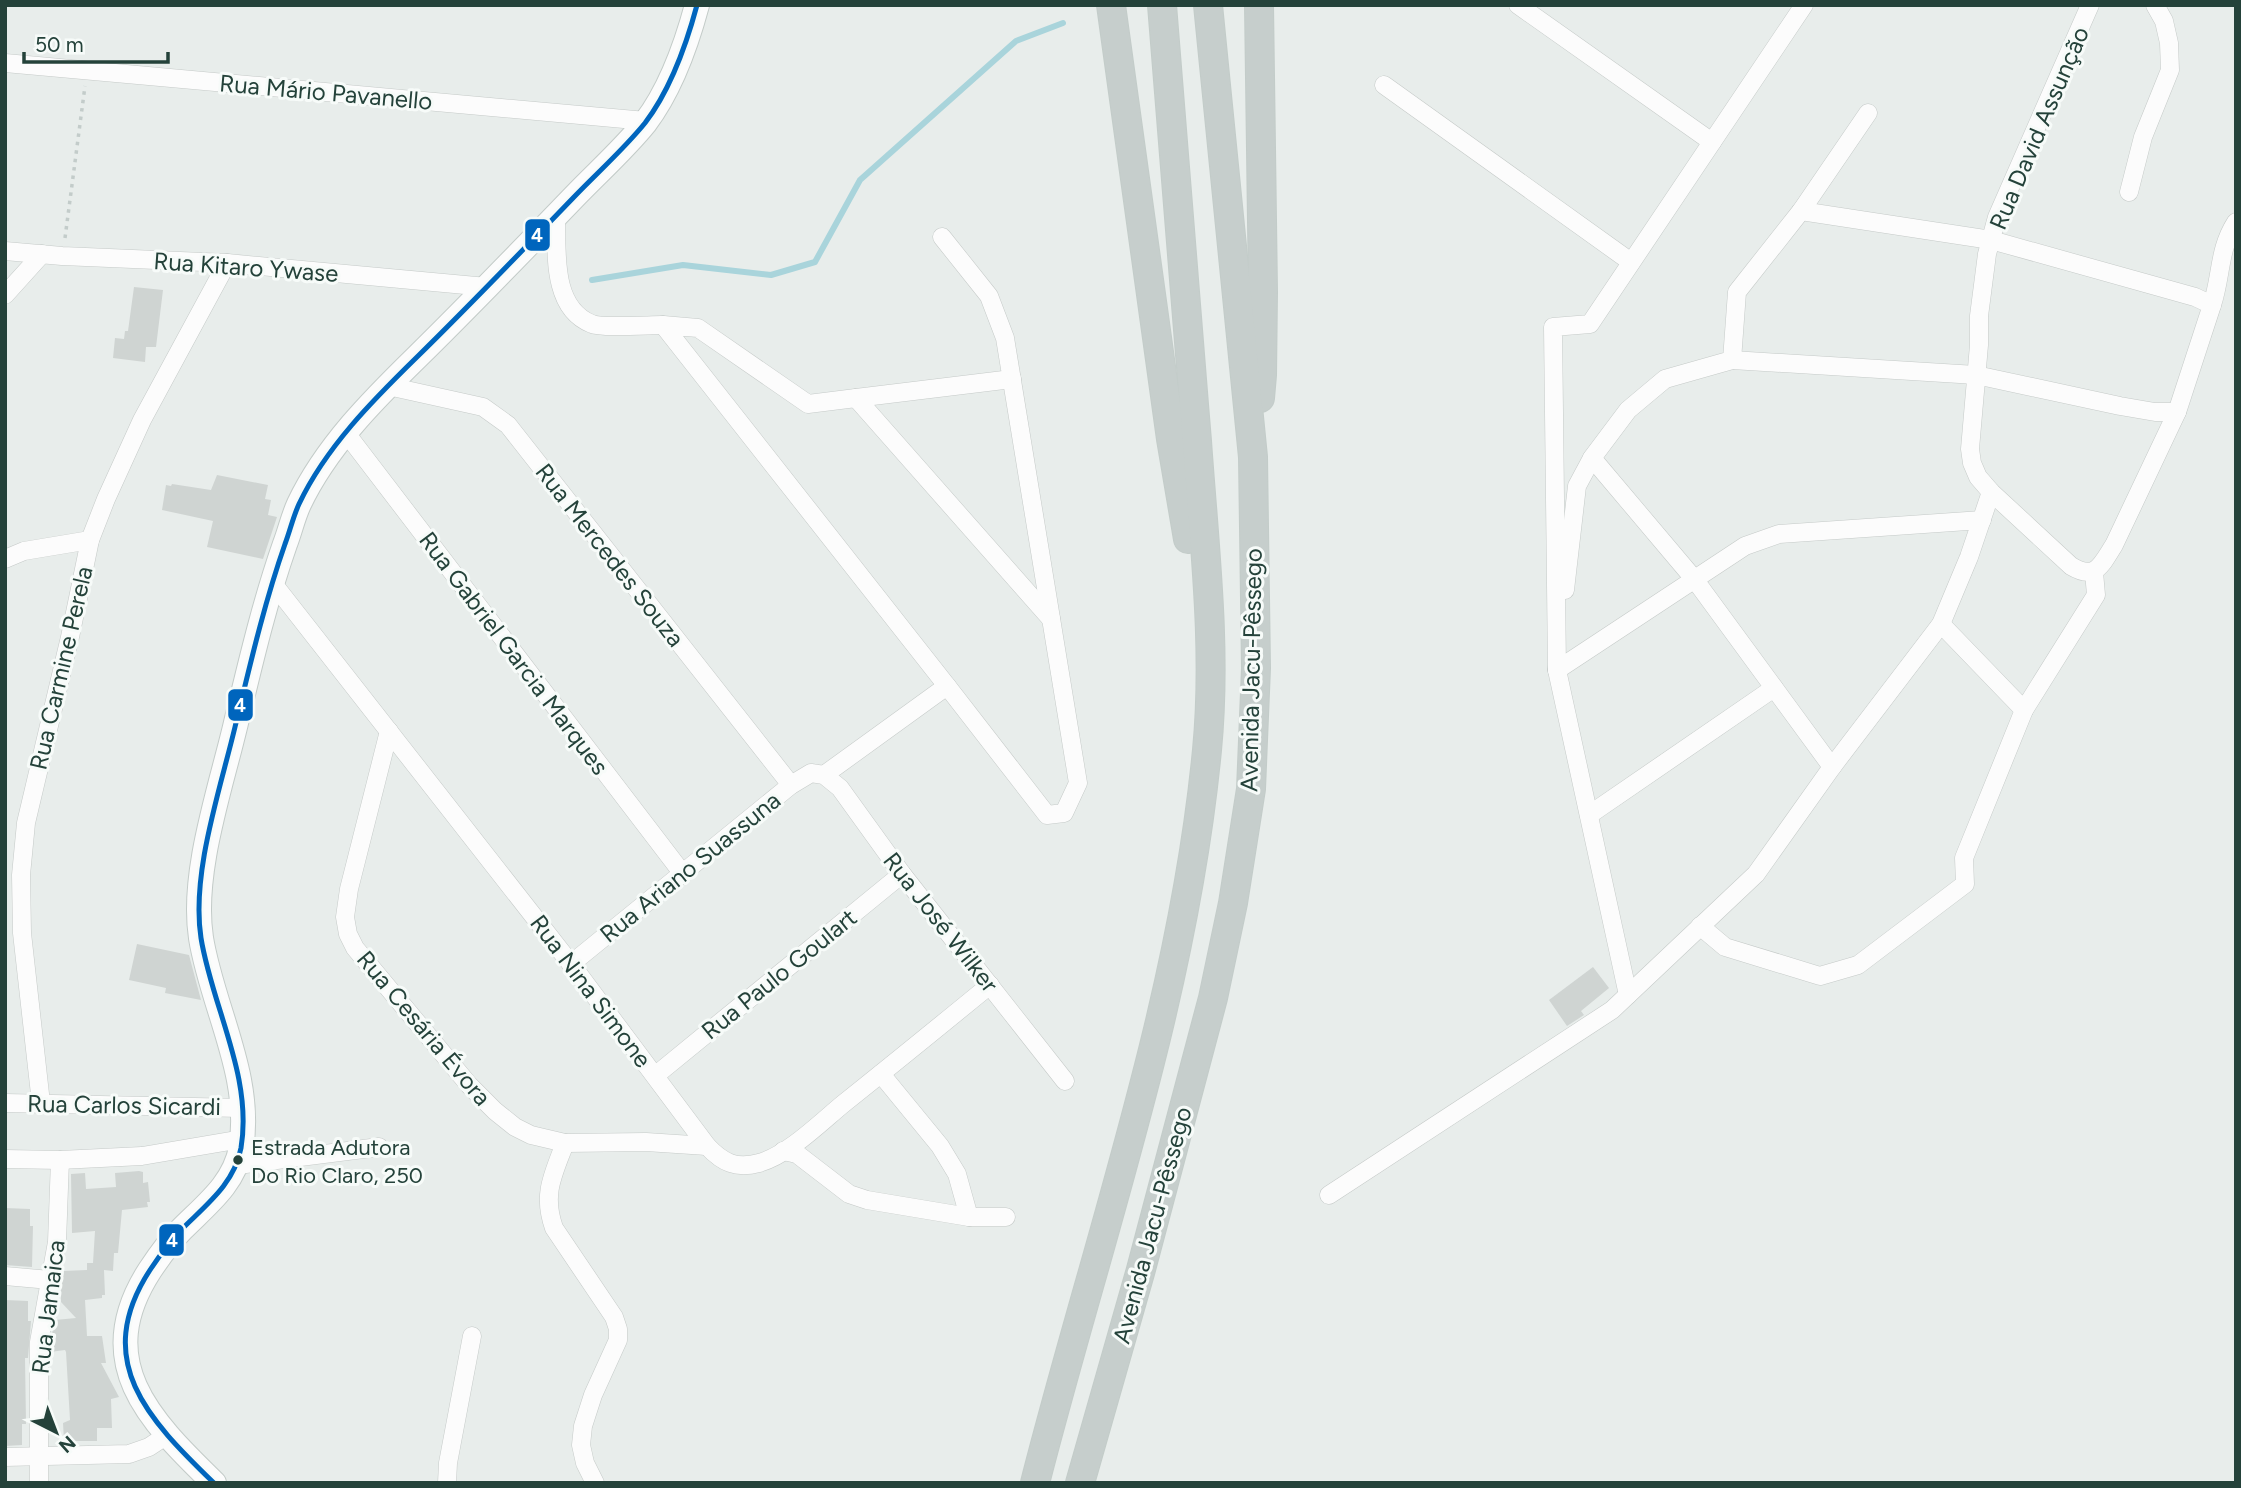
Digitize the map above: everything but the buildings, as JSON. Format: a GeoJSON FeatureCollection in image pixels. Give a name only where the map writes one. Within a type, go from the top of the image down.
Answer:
{"type":"FeatureCollection","features":[{"type":"Feature","properties":{"kind":"highway"},"geometry":{"type":"LineString","coordinates":[[1111,5],[1182,508],[1191,555],[1209,603]]}},
{"type":"Feature","properties":{"kind":"highway","name":"Avenida Jacu-Pêssego"},"geometry":{"type":"LineString","coordinates":[[1035,1483],[1064,1368],[1157,1042],[1188,897],[1208,748],[1209,603],[1162,5]]}},
{"type":"Feature","properties":{"kind":"highway","name":"Avenida Jacu-Pêssego"},"geometry":{"type":"LineString","coordinates":[[1080,1483],[1213,998],[1233,903],[1251,789],[1256,668],[1253,457],[1208,5]]}},
{"type":"Feature","properties":{"kind":"highway"},"geometry":{"type":"LineString","coordinates":[[1253,457],[1262,376],[1259,5]]}},
{"type":"Feature","properties":{"kind":"main road"},"geometry":{"type":"LineString","coordinates":[[214,1483],[167,1435],[150,1413],[134,1384],[125,1356],[126,1320],[135,1292],[169,1242],[224,1186],[238,1165],[242,1139],[239,1081],[201,937],[199,896],[205,852],[272,582],[299,504],[345,433],[646,121],[684,50],[697,5]]}},
{"type":"Feature","properties":{"kind":"street"},"geometry":{"type":"LineString","coordinates":[[1518,5],[1712,142]]}},
{"type":"Feature","properties":{"kind":"street"},"geometry":{"type":"LineString","coordinates":[[1628,995],[1557,670],[1553,327],[1590,324],[1804,5]]}},
{"type":"Feature","properties":{"kind":"street","name":"Rua David Assunção"},"geometry":{"type":"LineString","coordinates":[[2090,5],[1997,217],[1979,316],[1970,449],[1978,477],[1991,492],[2071,566],[2085,573],[2094,572]]}},
{"type":"Feature","properties":{"kind":"street"},"geometry":{"type":"LineString","coordinates":[[2129,192],[2143,137],[2170,70],[2169,43],[2158,6]]}},
{"type":"Feature","properties":{"kind":"street","name":"Rua Mário Pavanello"},"geometry":{"type":"LineString","coordinates":[[5,63],[646,121]]}},
{"type":"Feature","properties":{"kind":"street"},"geometry":{"type":"LineString","coordinates":[[1384,85],[1631,262]]}},
{"type":"Feature","properties":{"kind":"street"},"geometry":{"type":"LineString","coordinates":[[1732,360],[1737,292],[1801,211],[1868,113]]}},
{"type":"Feature","properties":{"kind":"street"},"geometry":{"type":"LineString","coordinates":[[1801,211],[1991,240],[2183,294],[2212,305]]}},
{"type":"Feature","properties":{"kind":"street"},"geometry":{"type":"LineString","coordinates":[[556,216],[557,271],[569,307],[592,324],[698,328],[808,404],[1012,379]]}},
{"type":"Feature","properties":{"kind":"street"},"geometry":{"type":"LineString","coordinates":[[1700,926],[1725,947],[1820,976],[1858,965],[1965,884],[1964,858],[2024,710],[2096,595],[2094,572],[2114,545],[2177,412],[2212,305],[2226,237],[2236,222]]}},
{"type":"Feature","properties":{"kind":"street"},"geometry":{"type":"LineString","coordinates":[[663,326],[1047,815],[1064,813],[1078,783],[1005,338],[989,296],[942,237]]}},
{"type":"Feature","properties":{"kind":"street","name":"Rua Kitaro Ywase"},"geometry":{"type":"LineString","coordinates":[[5,251],[227,263],[487,287]]}},
{"type":"Feature","properties":{"kind":"street"},"geometry":{"type":"LineString","coordinates":[[5,295],[42,254]]}},
{"type":"Feature","properties":{"kind":"street","name":"Rua Carmine Perela"},"geometry":{"type":"LineString","coordinates":[[41,1103],[22,933],[21,875],[26,823],[90,540],[142,420],[227,263]]}},
{"type":"Feature","properties":{"kind":"street"},"geometry":{"type":"LineString","coordinates":[[1557,670],[1577,486],[1592,458],[1628,410],[1665,379],[1732,360],[1976,376],[2120,407],[2177,412]]}},
{"type":"Feature","properties":{"kind":"street","name":"Rua Mercedes Souza"},"geometry":{"type":"LineString","coordinates":[[388,386],[482,407],[508,425],[791,785]]}},
{"type":"Feature","properties":{"kind":"street"},"geometry":{"type":"LineString","coordinates":[[856,398],[1051,619]]}},
{"type":"Feature","properties":{"kind":"street","name":"Rua Gabriel Garcia Marques"},"geometry":{"type":"LineString","coordinates":[[345,433],[683,874]]}},
{"type":"Feature","properties":{"kind":"street"},"geometry":{"type":"LineString","coordinates":[[1592,458],[1695,580],[1832,767]]}},
{"type":"Feature","properties":{"kind":"street"},"geometry":{"type":"LineString","coordinates":[[1329,1195],[1612,1010],[1756,874],[1832,767],[1941,624],[1969,557],[1991,492]]}},
{"type":"Feature","properties":{"kind":"street"},"geometry":{"type":"LineString","coordinates":[[1557,670],[1745,546],[1779,534],[1982,520]]}},
{"type":"Feature","properties":{"kind":"street"},"geometry":{"type":"LineString","coordinates":[[5,559],[24,551],[90,540]]}},
{"type":"Feature","properties":{"kind":"street","name":"Rua Nina Simone"},"geometry":{"type":"LineString","coordinates":[[272,582],[572,964],[707,1146],[729,1165],[758,1163],[783,1151],[990,985]]}},
{"type":"Feature","properties":{"kind":"street"},"geometry":{"type":"LineString","coordinates":[[1941,624],[2024,710]]}},
{"type":"Feature","properties":{"kind":"street","name":"Rua Ariano Suassuna"},"geometry":{"type":"LineString","coordinates":[[572,964],[791,785],[818,774],[947,685]]}},
{"type":"Feature","properties":{"kind":"street"},"geometry":{"type":"LineString","coordinates":[[1588,815],[1774,688]]}},
{"type":"Feature","properties":{"kind":"street","name":"Rua Cesária Évora"},"geometry":{"type":"LineString","coordinates":[[389,731],[349,889],[345,917],[348,934],[355,948],[469,1084],[515,1127],[531,1135],[565,1143],[646,1142],[707,1146]]}},
{"type":"Feature","properties":{"kind":"street","name":"Rua José Wilker"},"geometry":{"type":"LineString","coordinates":[[818,774],[840,788],[902,874],[1066,1081]]}},
{"type":"Feature","properties":{"kind":"street","name":"Rua Paulo Goulart"},"geometry":{"type":"LineString","coordinates":[[656,1075],[902,874]]}},
{"type":"Feature","properties":{"kind":"street"},"geometry":{"type":"LineString","coordinates":[[881,1074],[940,1146],[957,1174],[969,1217]]}},
{"type":"Feature","properties":{"kind":"street","name":"Rua Carlos Sicardi"},"geometry":{"type":"LineString","coordinates":[[5,1103],[242,1108]]}},
{"type":"Feature","properties":{"kind":"street"},"geometry":{"type":"LineString","coordinates":[[5,1159],[61,1160],[142,1156],[242,1139]]}},
{"type":"Feature","properties":{"kind":"street"},"geometry":{"type":"LineString","coordinates":[[565,1143],[549,1185],[548,1214],[554,1228],[614,1317],[618,1329],[618,1340],[593,1395],[583,1426],[581,1445],[585,1463],[595,1483]]}},
{"type":"Feature","properties":{"kind":"street"},"geometry":{"type":"LineString","coordinates":[[238,1165],[379,1147]]}},
{"type":"Feature","properties":{"kind":"street"},"geometry":{"type":"LineString","coordinates":[[783,1151],[797,1154],[849,1195],[969,1217],[1006,1217]]}},
{"type":"Feature","properties":{"kind":"street","name":"Rua Jamaica"},"geometry":{"type":"LineString","coordinates":[[39,1483],[39,1342],[57,1242],[61,1160]]}},
{"type":"Feature","properties":{"kind":"street"},"geometry":{"type":"LineString","coordinates":[[5,1276],[50,1280]]}},
{"type":"Feature","properties":{"kind":"street"},"geometry":{"type":"LineString","coordinates":[[447,1483],[448,1463],[472,1336]]}},
{"type":"Feature","properties":{"kind":"street"},"geometry":{"type":"LineString","coordinates":[[5,1457],[129,1454],[149,1447],[167,1435]]}},
{"type":"Feature","properties":{"kind":"path"},"geometry":{"type":"LineString","coordinates":[[62,256],[80,133],[86,70]]}},
{"type":"Feature","properties":{"kind":"waterway"},"geometry":{"type":"LineString","coordinates":[[592,280],[683,265],[771,275],[815,262],[860,180],[1016,41],[1063,23]]}},
{"type":"Feature","properties":{"kind":"transit line","name":"4"},"geometry":{"type":"LineString","coordinates":[[214,1483],[168,1436],[149,1411],[135,1387],[127,1361],[126,1333],[133,1303],[150,1270],[173,1239],[226,1183],[241,1148],[243,1121],[237,1068],[206,964],[199,913],[200,887],[215,805],[277,567],[295,514],[310,483],[352,425],[645,123],[663,96],[677,67],[697,5]]}},
{"type":"Feature","properties":{"kind":"place","name":"Estrada Adutora Do Rio Claro, 250"},"geometry":{"type":"Point","coordinates":[238,1160]}}]}
